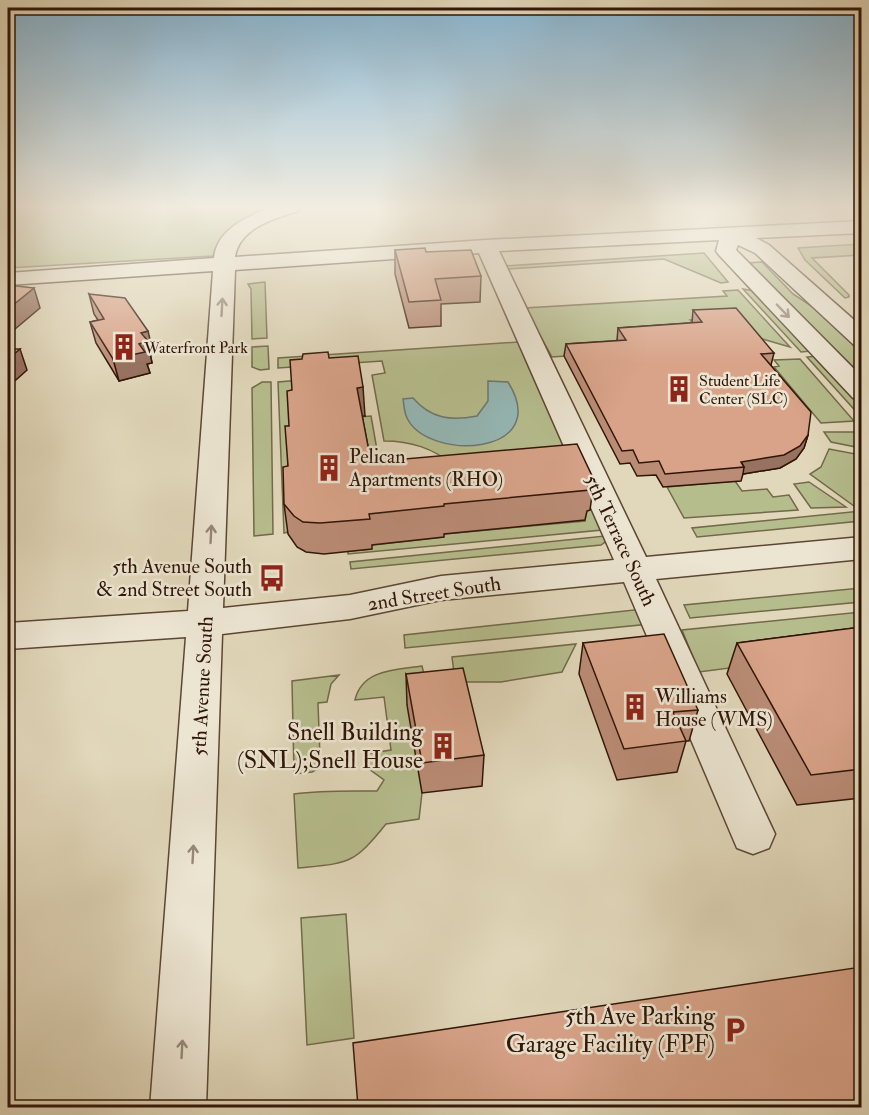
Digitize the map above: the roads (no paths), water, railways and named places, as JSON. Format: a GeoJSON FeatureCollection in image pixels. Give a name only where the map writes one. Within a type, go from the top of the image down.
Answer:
{"type":"FeatureCollection","features":[{"type":"Feature","properties":{"kind":"street","name":"5th Avenue South"},"geometry":{"type":"LineString","coordinates":[[178,1107],[226,259]]}},
{"type":"Feature","properties":{"kind":"street"},"geometry":{"type":"LineString","coordinates":[[8,279],[307,259]]}},
{"type":"Feature","properties":{"kind":"street","name":"5th Terrace South"},"geometry":{"type":"LineString","coordinates":[[492,259],[753,834]]}},
{"type":"Feature","properties":{"kind":"street"},"geometry":{"type":"LineString","coordinates":[[734,259],[861,392]]}},
{"type":"Feature","properties":{"kind":"street"},"geometry":{"type":"LineString","coordinates":[[773,259],[861,340]]}},
{"type":"Feature","properties":{"kind":"street","name":"2nd Street South"},"geometry":{"type":"LineString","coordinates":[[8,636],[206,623],[350,607],[441,588],[861,548]]}},
{"type":"Feature","properties":{"kind":"water"},"geometry":{"type":"Polygon","coordinates":[[[488,381],[508,382],[518,407],[515,425],[502,438],[483,444],[460,445],[438,441],[419,432],[407,418],[403,399],[413,398],[427,410],[442,417],[477,416],[488,401],[488,381]]]}},
{"type":"Feature","properties":{"kind":"place","name":"Waterfront Park"},"geometry":{"type":"Point","coordinates":[124,347]}},
{"type":"Feature","properties":{"kind":"place","name":"Student Life Center (SLC)"},"geometry":{"type":"Point","coordinates":[679,389]}},
{"type":"Feature","properties":{"kind":"place","name":"Pelican Apartments (RHO)"},"geometry":{"type":"Point","coordinates":[329,468]}},
{"type":"Feature","properties":{"kind":"place","name":"5th Avenue South & 2nd Street South"},"geometry":{"type":"Point","coordinates":[272,578]}},
{"type":"Feature","properties":{"kind":"place","name":"Williams House (WMS)"},"geometry":{"type":"Point","coordinates":[635,707]}},
{"type":"Feature","properties":{"kind":"place","name":"Snell Building (SNL);Snell House"},"geometry":{"type":"Point","coordinates":[443,746]}},
{"type":"Feature","properties":{"kind":"place","name":"5th Ave Parking Garage Facility (FPF)"},"geometry":{"type":"Point","coordinates":[735,1030]}}]}
